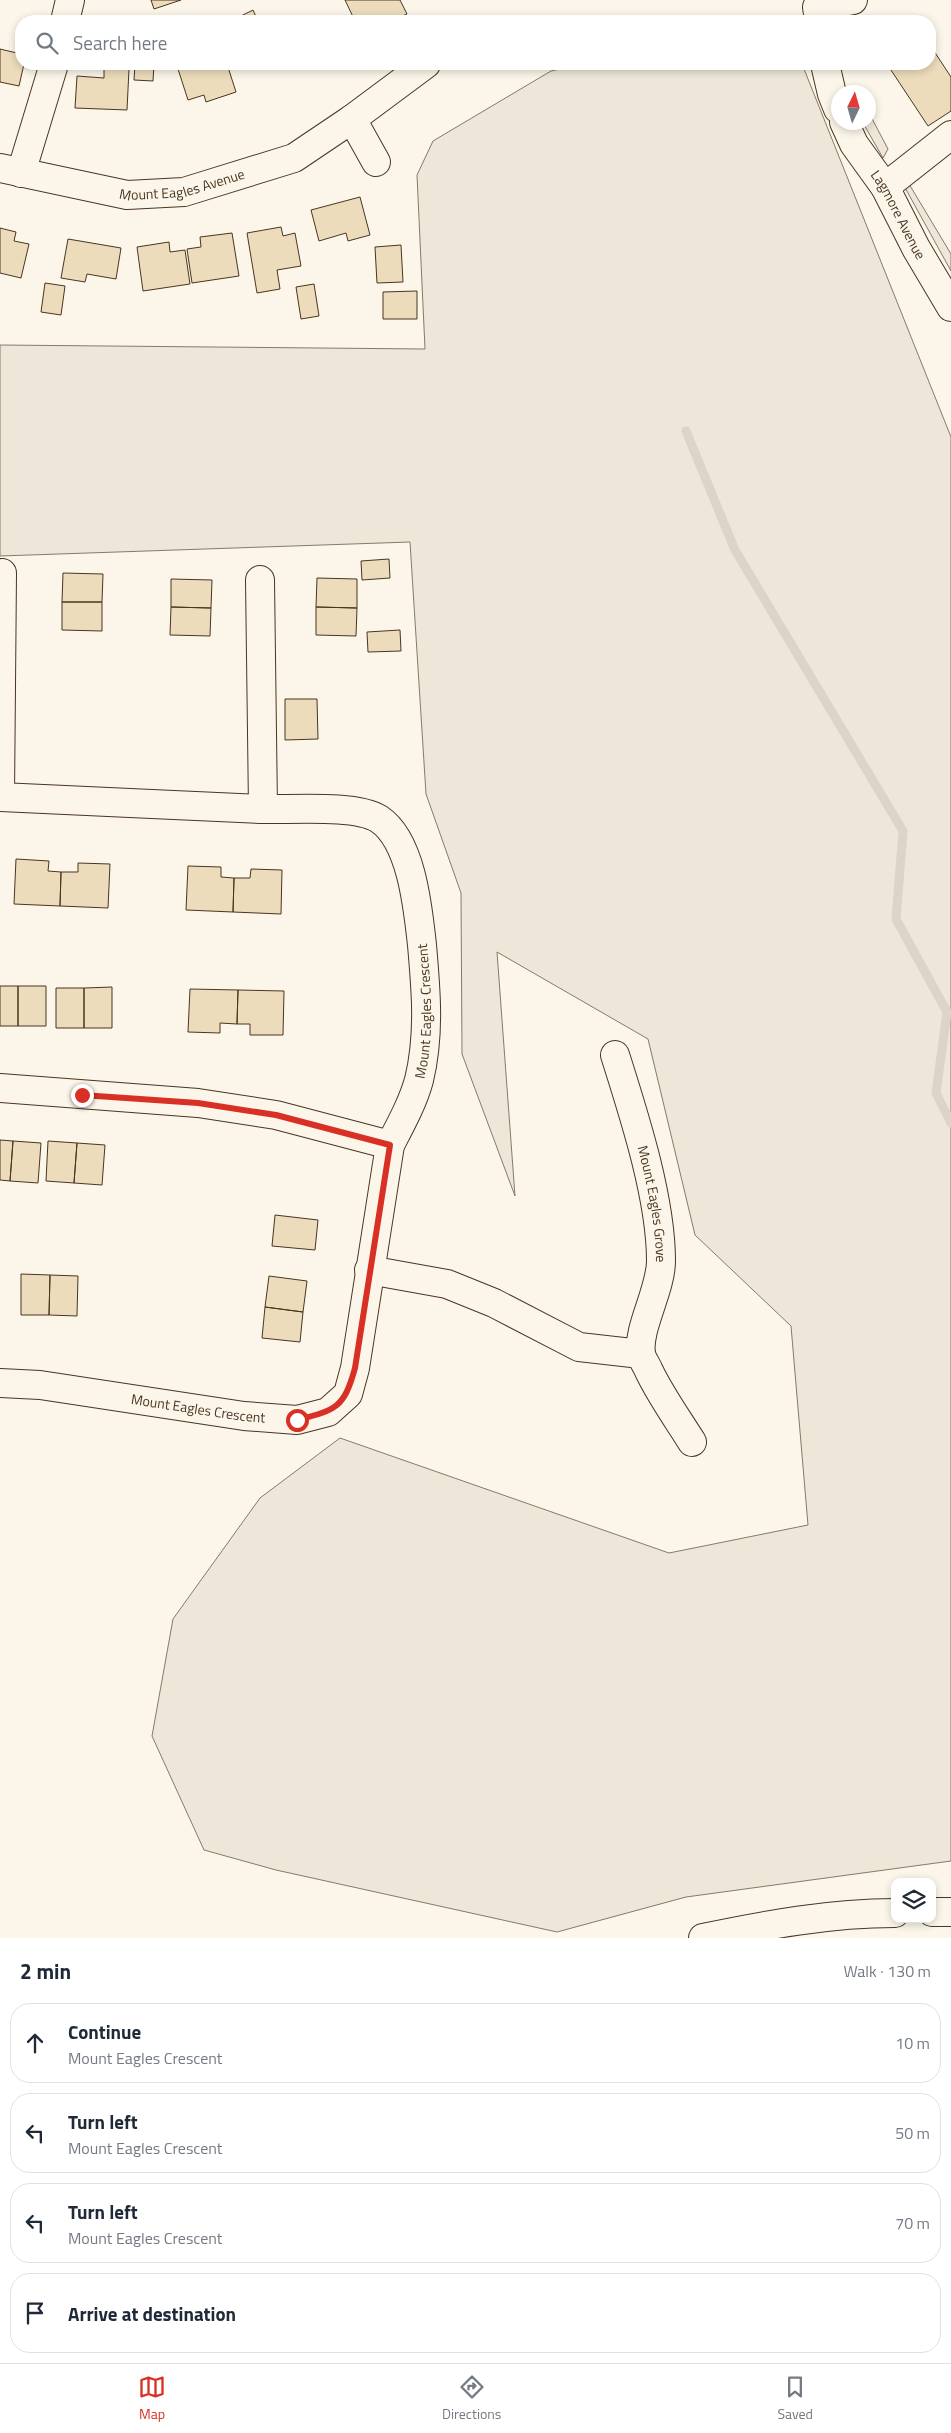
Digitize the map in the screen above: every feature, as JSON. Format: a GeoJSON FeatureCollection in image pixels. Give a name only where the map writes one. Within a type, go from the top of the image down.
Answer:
{"type":"FeatureCollection","features":[{"type":"Feature","properties":{"kind":"street"},"geometry":{"type":"LineString","coordinates":[[66,15],[70,0]]}},
{"type":"Feature","properties":{"kind":"street"},"geometry":{"type":"LineString","coordinates":[[818,14],[853,0]]}},
{"type":"Feature","properties":{"kind":"street"},"geometry":{"type":"LineString","coordinates":[[11,171],[52,70]]}},
{"type":"Feature","properties":{"kind":"street","name":"Mount Eagles Avenue"},"geometry":{"type":"LineString","coordinates":[[11,171],[127,194],[184,192],[294,158],[352,120],[418,70]]}},
{"type":"Feature","properties":{"kind":"street"},"geometry":{"type":"LineString","coordinates":[[826,70],[831,90]]}},
{"type":"Feature","properties":{"kind":"street"},"geometry":{"type":"LineString","coordinates":[[352,120],[376,162]]}},
{"type":"Feature","properties":{"kind":"street","name":"Lagmore Avenue"},"geometry":{"type":"LineString","coordinates":[[848,130],[854,144],[885,187],[916,248],[950,303]]}},
{"type":"Feature","properties":{"kind":"street"},"geometry":{"type":"LineString","coordinates":[[885,187],[951,134]]}},
{"type":"Feature","properties":{"kind":"street","name":"Mount Eagles Crescent"},"geometry":{"type":"LineString","coordinates":[[0,1383],[40,1385],[244,1416],[297,1420],[328,1412],[348,1394],[355,1368],[390,1145],[418,1081],[426,1044],[427,996],[419,918],[404,852],[395,834],[379,819],[350,811],[0,797],[2,573]]}},
{"type":"Feature","properties":{"kind":"street"},"geometry":{"type":"LineString","coordinates":[[260,580],[263,809]]}},
{"type":"Feature","properties":{"kind":"street","name":"Mount Eagles Grove"},"geometry":{"type":"LineString","coordinates":[[615,1055],[627,1093],[657,1208],[661,1263],[655,1296],[642,1336],[641,1354]]}},
{"type":"Feature","properties":{"kind":"street"},"geometry":{"type":"LineString","coordinates":[[0,1088],[198,1103],[276,1115],[390,1145]]}},
{"type":"Feature","properties":{"kind":"street"},"geometry":{"type":"LineString","coordinates":[[370,1270],[447,1284],[494,1303],[579,1347],[641,1354],[660,1392],[692,1442]]}},
{"type":"Feature","properties":{"kind":"street"},"geometry":{"type":"LineString","coordinates":[[936,1912],[951,1912]]}},
{"type":"Feature","properties":{"kind":"street"},"geometry":{"type":"LineString","coordinates":[[703,1938],[766,1925],[870,1913],[891,1913]]}},
{"type":"Feature","properties":{"kind":"shaded area"},"geometry":{"type":"Polygon","coordinates":[[[804,70],[951,437],[951,1861],[686,1897],[557,1932],[276,1870],[204,1850],[152,1736],[173,1619],[260,1498],[340,1438],[669,1553],[808,1525],[791,1326],[695,1235],[648,1039],[497,952],[515,1196],[462,1054],[461,893],[426,794],[410,542],[0,556],[0,345],[425,349],[417,175],[433,141],[551,71],[804,70]]]}},
{"type":"Feature","properties":{"kind":"shaded area"},"geometry":{"type":"Polygon","coordinates":[[[876,126],[888,149],[883,158],[867,130],[876,130],[876,126]]]}},
{"type":"Feature","properties":{"kind":"shaded area"},"geometry":{"type":"Polygon","coordinates":[[[903,184],[909,184],[951,254],[951,271],[903,184]]]}},
{"type":"Feature","properties":{"kind":"building"},"geometry":{"type":"Polygon","coordinates":[[[151,0],[181,0],[154,9],[151,0]]]}},
{"type":"Feature","properties":{"kind":"building"},"geometry":{"type":"Polygon","coordinates":[[[345,0],[400,0],[407,14],[405,15],[352,15],[345,0]]]}},
{"type":"Feature","properties":{"kind":"building"},"geometry":{"type":"Polygon","coordinates":[[[253,10],[255,15],[243,15],[253,10]]]}},
{"type":"Feature","properties":{"kind":"building"},"geometry":{"type":"Polygon","coordinates":[[[0,49],[15,53],[15,70],[23,70],[19,86],[0,82],[0,49]]]}},
{"type":"Feature","properties":{"kind":"building"},"geometry":{"type":"Polygon","coordinates":[[[936,54],[951,77],[951,111],[928,126],[891,70],[936,70],[936,54]]]}},
{"type":"Feature","properties":{"kind":"building"},"geometry":{"type":"Polygon","coordinates":[[[104,70],[129,70],[127,110],[75,108],[77,76],[104,78],[104,70]]]}},
{"type":"Feature","properties":{"kind":"building"},"geometry":{"type":"Polygon","coordinates":[[[135,70],[154,70],[153,81],[134,80],[135,70]]]}},
{"type":"Feature","properties":{"kind":"building"},"geometry":{"type":"Polygon","coordinates":[[[178,70],[229,70],[236,92],[206,102],[204,95],[188,100],[178,70]]]}},
{"type":"Feature","properties":{"kind":"building"},"geometry":{"type":"Polygon","coordinates":[[[360,197],[370,235],[348,241],[346,233],[319,241],[311,210],[360,197]]]}},
{"type":"Feature","properties":{"kind":"building"},"geometry":{"type":"Polygon","coordinates":[[[281,227],[283,236],[295,233],[301,266],[277,270],[280,289],[257,293],[247,233],[281,227]]]}},
{"type":"Feature","properties":{"kind":"building"},"geometry":{"type":"Polygon","coordinates":[[[0,228],[16,232],[14,241],[29,244],[21,278],[0,273],[0,228]]]}},
{"type":"Feature","properties":{"kind":"building"},"geometry":{"type":"Polygon","coordinates":[[[232,233],[239,276],[192,283],[187,249],[201,247],[200,237],[232,233]]]}},
{"type":"Feature","properties":{"kind":"building"},"geometry":{"type":"Polygon","coordinates":[[[68,239],[121,248],[116,279],[87,274],[85,282],[61,278],[68,239]]]}},
{"type":"Feature","properties":{"kind":"building"},"geometry":{"type":"Polygon","coordinates":[[[169,242],[170,252],[185,250],[190,284],[143,291],[137,247],[169,242]]]}},
{"type":"Feature","properties":{"kind":"building"},"geometry":{"type":"Polygon","coordinates":[[[401,245],[403,282],[377,283],[375,247],[401,245]]]}},
{"type":"Feature","properties":{"kind":"building"},"geometry":{"type":"Polygon","coordinates":[[[45,283],[65,286],[61,315],[41,312],[45,283]]]}},
{"type":"Feature","properties":{"kind":"building"},"geometry":{"type":"Polygon","coordinates":[[[314,284],[319,316],[301,319],[296,287],[314,284]]]}},
{"type":"Feature","properties":{"kind":"building"},"geometry":{"type":"Polygon","coordinates":[[[417,291],[417,319],[383,319],[383,292],[417,291]]]}},
{"type":"Feature","properties":{"kind":"building"},"geometry":{"type":"Polygon","coordinates":[[[389,559],[390,578],[362,580],[361,561],[389,559]]]}},
{"type":"Feature","properties":{"kind":"building"},"geometry":{"type":"Polygon","coordinates":[[[63,573],[103,574],[102,602],[62,602],[63,573]]]}},
{"type":"Feature","properties":{"kind":"building"},"geometry":{"type":"Polygon","coordinates":[[[317,578],[357,579],[357,608],[316,607],[317,578]]]}},
{"type":"Feature","properties":{"kind":"building"},"geometry":{"type":"Polygon","coordinates":[[[171,579],[212,580],[211,608],[171,607],[171,579]]]}},
{"type":"Feature","properties":{"kind":"building"},"geometry":{"type":"Polygon","coordinates":[[[62,602],[102,602],[102,631],[62,630],[62,602]]]}},
{"type":"Feature","properties":{"kind":"building"},"geometry":{"type":"Polygon","coordinates":[[[171,607],[211,608],[210,636],[170,635],[171,607]]]}},
{"type":"Feature","properties":{"kind":"building"},"geometry":{"type":"Polygon","coordinates":[[[316,607],[357,608],[356,636],[316,635],[316,607]]]}},
{"type":"Feature","properties":{"kind":"building"},"geometry":{"type":"Polygon","coordinates":[[[400,630],[401,651],[368,652],[367,632],[400,630]]]}},
{"type":"Feature","properties":{"kind":"building"},"geometry":{"type":"Polygon","coordinates":[[[285,699],[317,699],[318,739],[285,740],[285,699]]]}},
{"type":"Feature","properties":{"kind":"building"},"geometry":{"type":"Polygon","coordinates":[[[16,859],[49,861],[48,871],[61,872],[60,906],[14,904],[16,859]]]}},
{"type":"Feature","properties":{"kind":"building"},"geometry":{"type":"Polygon","coordinates":[[[78,863],[110,864],[108,908],[60,906],[61,872],[78,872],[78,863]]]}},
{"type":"Feature","properties":{"kind":"building"},"geometry":{"type":"Polygon","coordinates":[[[188,866],[221,867],[221,877],[234,878],[233,912],[186,910],[188,866]]]}},
{"type":"Feature","properties":{"kind":"building"},"geometry":{"type":"Polygon","coordinates":[[[251,869],[282,870],[281,914],[233,912],[234,878],[250,878],[251,869]]]}},
{"type":"Feature","properties":{"kind":"building"},"geometry":{"type":"Polygon","coordinates":[[[0,986],[18,986],[18,1026],[0,1026],[0,986]]]}},
{"type":"Feature","properties":{"kind":"building"},"geometry":{"type":"Polygon","coordinates":[[[18,986],[46,986],[46,1026],[18,1026],[18,986]]]}},
{"type":"Feature","properties":{"kind":"building"},"geometry":{"type":"Polygon","coordinates":[[[112,987],[112,1028],[84,1028],[84,988],[112,987]]]}},
{"type":"Feature","properties":{"kind":"building"},"geometry":{"type":"Polygon","coordinates":[[[56,988],[84,988],[84,1028],[56,1028],[56,988]]]}},
{"type":"Feature","properties":{"kind":"building"},"geometry":{"type":"Polygon","coordinates":[[[190,989],[238,990],[237,1024],[220,1023],[220,1033],[188,1032],[190,989]]]}},
{"type":"Feature","properties":{"kind":"building"},"geometry":{"type":"Polygon","coordinates":[[[238,990],[284,991],[283,1035],[250,1035],[250,1024],[237,1024],[238,990]]]}},
{"type":"Feature","properties":{"kind":"building"},"geometry":{"type":"Polygon","coordinates":[[[0,1140],[13,1141],[10,1181],[0,1180],[0,1140]]]}},
{"type":"Feature","properties":{"kind":"building"},"geometry":{"type":"Polygon","coordinates":[[[13,1141],[41,1143],[38,1183],[10,1181],[13,1141]]]}},
{"type":"Feature","properties":{"kind":"building"},"geometry":{"type":"Polygon","coordinates":[[[48,1141],[77,1143],[74,1183],[46,1181],[48,1141]]]}},
{"type":"Feature","properties":{"kind":"building"},"geometry":{"type":"Polygon","coordinates":[[[77,1143],[105,1145],[102,1185],[74,1183],[77,1143]]]}},
{"type":"Feature","properties":{"kind":"building"},"geometry":{"type":"Polygon","coordinates":[[[275,1215],[318,1220],[315,1250],[272,1246],[275,1215]]]}},
{"type":"Feature","properties":{"kind":"building"},"geometry":{"type":"Polygon","coordinates":[[[21,1274],[50,1275],[49,1315],[21,1315],[21,1274]]]}},
{"type":"Feature","properties":{"kind":"building"},"geometry":{"type":"Polygon","coordinates":[[[50,1275],[78,1276],[77,1316],[49,1315],[50,1275]]]}},
{"type":"Feature","properties":{"kind":"building"},"geometry":{"type":"Polygon","coordinates":[[[269,1276],[307,1281],[303,1312],[265,1307],[269,1276]]]}},
{"type":"Feature","properties":{"kind":"building"},"geometry":{"type":"Polygon","coordinates":[[[265,1307],[303,1312],[300,1342],[262,1338],[265,1307]]]}},
{"type":"Feature","properties":{"kind":"waterway"},"geometry":{"type":"LineString","coordinates":[[686,431],[735,550],[903,831],[896,919],[947,1012],[936,1093],[951,1123]]}},
{"type":"Feature","properties":{"kind":"route"},"geometry":{"type":"LineString","coordinates":[[82,1095],[198,1103],[276,1115],[339,1130],[390,1145],[355,1368],[348,1394],[328,1412],[297,1420]]}}]}
